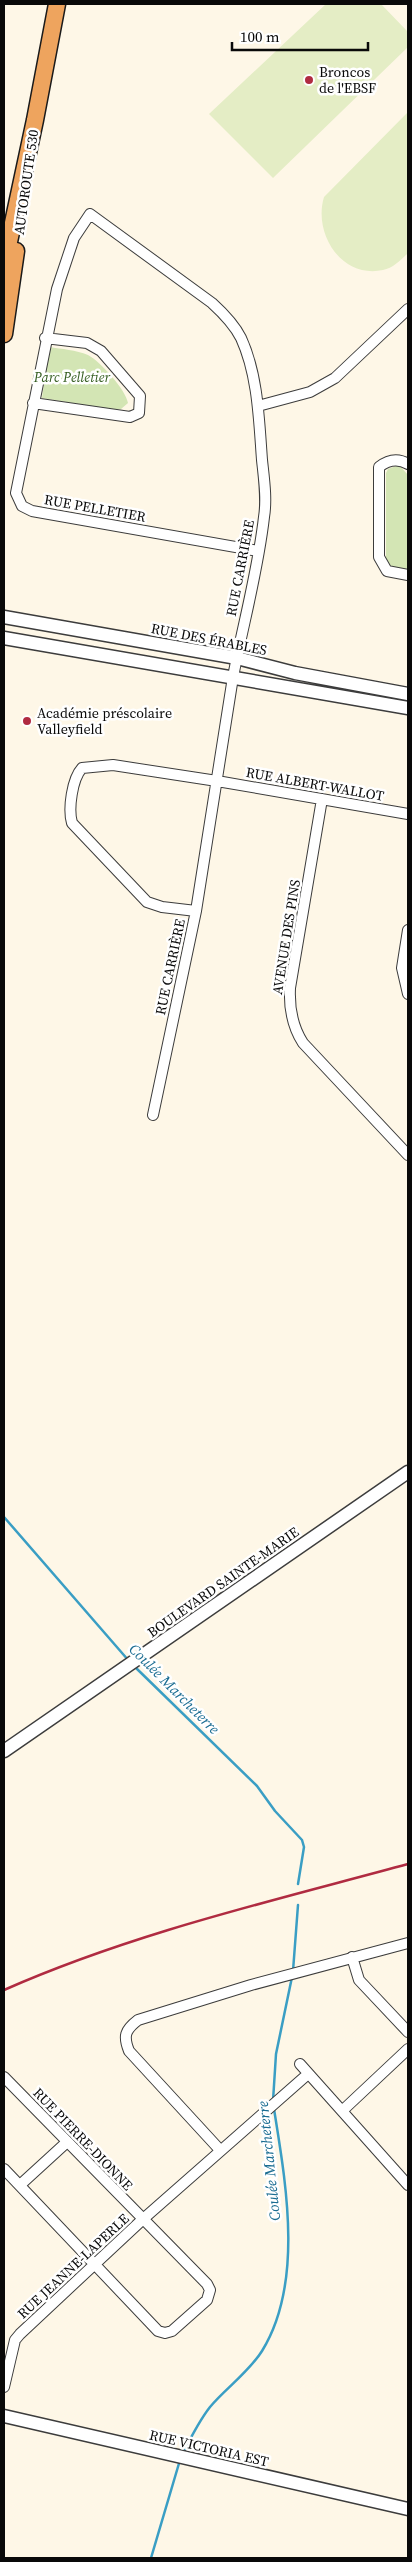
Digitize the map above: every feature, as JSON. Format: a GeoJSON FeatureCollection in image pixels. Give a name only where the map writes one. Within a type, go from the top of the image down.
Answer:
{"type":"FeatureCollection","features":[{"type":"Feature","properties":{"kind":"highway","name":"AUTOROUTE 530"},"geometry":{"type":"LineString","coordinates":[[4,265],[35,120],[57,4]]}},
{"type":"Feature","properties":{"kind":"highway","name":"AUTOROUTE 530"},"geometry":{"type":"LineString","coordinates":[[4,334],[35,120]]}},
{"type":"Feature","properties":{"kind":"street","name":"RUE PELLETIER"},"geometry":{"type":"LineString","coordinates":[[90,214],[74,238],[56,289],[16,493],[22,506],[32,511],[258,551]]}},
{"type":"Feature","properties":{"kind":"street","name":"RUE CARRIÈRE"},"geometry":{"type":"LineString","coordinates":[[90,214],[212,303],[227,317],[240,337],[246,354],[258,406],[264,516],[237,658],[196,911],[153,1115]]}},
{"type":"Feature","properties":{"kind":"street"},"geometry":{"type":"LineString","coordinates":[[258,406],[310,392],[335,378],[408,309]]}},
{"type":"Feature","properties":{"kind":"street"},"geometry":{"type":"LineString","coordinates":[[33,403],[130,417],[139,413],[141,406],[140,396],[101,351],[87,343],[45,338]]}},
{"type":"Feature","properties":{"kind":"street"},"geometry":{"type":"LineString","coordinates":[[408,464],[393,460],[384,463],[379,467],[378,476],[379,556],[387,571],[408,575]]}},
{"type":"Feature","properties":{"kind":"street","name":"RUE DES ÉRABLES"},"geometry":{"type":"LineString","coordinates":[[4,617],[237,658],[295,673],[408,694]]}},
{"type":"Feature","properties":{"kind":"street"},"geometry":{"type":"LineString","coordinates":[[4,638],[408,708]]}},
{"type":"Feature","properties":{"kind":"street","name":"RUE ALBERT-WALLOT"},"geometry":{"type":"LineString","coordinates":[[196,911],[162,907],[147,902],[72,823],[71,811],[75,780],[82,768],[108,765],[217,781],[408,814]]}},
{"type":"Feature","properties":{"kind":"street","name":"AVENUE DES PINS"},"geometry":{"type":"LineString","coordinates":[[322,799],[290,988],[289,1002],[293,1023],[297,1033],[313,1054],[408,1155]]}},
{"type":"Feature","properties":{"kind":"street"},"geometry":{"type":"LineString","coordinates":[[408,930],[402,968],[408,994]]}},
{"type":"Feature","properties":{"kind":"street","name":"BOULEVARD SAINTE-MARIE"},"geometry":{"type":"LineString","coordinates":[[4,1751],[408,1472]]}},
{"type":"Feature","properties":{"kind":"street"},"geometry":{"type":"LineString","coordinates":[[220,2150],[129,2051],[124,2039],[127,2029],[138,2020],[347,1958],[408,1943]]}},
{"type":"Feature","properties":{"kind":"street"},"geometry":{"type":"LineString","coordinates":[[347,1958],[360,1980],[408,2032]]}},
{"type":"Feature","properties":{"kind":"street"},"geometry":{"type":"LineString","coordinates":[[342,2111],[408,2049]]}},
{"type":"Feature","properties":{"kind":"street"},"geometry":{"type":"LineString","coordinates":[[300,2064],[408,2185]]}},
{"type":"Feature","properties":{"kind":"street","name":"RUE JEANNE-LAPERLE"},"geometry":{"type":"LineString","coordinates":[[4,2387],[15,2340],[142,2220],[308,2074]]}},
{"type":"Feature","properties":{"kind":"street","name":"RUE PIERRE-DIONNE"},"geometry":{"type":"LineString","coordinates":[[4,2077],[142,2220],[207,2284],[210,2292],[207,2300],[172,2331],[162,2333],[156,2329],[95,2264]]}},
{"type":"Feature","properties":{"kind":"street"},"geometry":{"type":"LineString","coordinates":[[20,2185],[67,2142]]}},
{"type":"Feature","properties":{"kind":"street"},"geometry":{"type":"LineString","coordinates":[[4,2169],[95,2264]]}},
{"type":"Feature","properties":{"kind":"street","name":"RUE VICTORIA EST"},"geometry":{"type":"LineString","coordinates":[[4,2416],[408,2510]]}},
{"type":"Feature","properties":{"kind":"green space","name":"Broncos de l'EBSF"},"geometry":{"type":"Polygon","coordinates":[[[326,4],[381,4],[408,32],[408,47],[273,178],[209,114],[326,4]]]}},
{"type":"Feature","properties":{"kind":"green space","name":"Broncos de l'EBSF"},"geometry":{"type":"Polygon","coordinates":[[[408,112],[408,253],[400,261],[387,269],[368,271],[355,267],[343,260],[334,250],[327,238],[323,225],[324,197],[408,112]]]}},
{"type":"Feature","properties":{"kind":"green space","name":"Parc Pelletier"},"geometry":{"type":"Polygon","coordinates":[[[49,347],[79,352],[93,358],[118,384],[128,403],[121,409],[110,409],[42,398],[49,347]]]}},
{"type":"Feature","properties":{"kind":"green space"},"geometry":{"type":"Polygon","coordinates":[[[400,466],[408,475],[408,570],[391,567],[386,558],[386,473],[388,469],[400,466]]]}},
{"type":"Feature","properties":{"kind":"waterway","name":"Coulée Marcheterre"},"geometry":{"type":"LineString","coordinates":[[4,1517],[129,1661]]}},
{"type":"Feature","properties":{"kind":"waterway","name":"Coulée Marcheterre"},"geometry":{"type":"LineString","coordinates":[[135,1667],[257,1786],[275,1811],[302,1840],[304,1847],[298,1884]]}},
{"type":"Feature","properties":{"kind":"waterway","name":"Coulée Marcheterre"},"geometry":{"type":"LineString","coordinates":[[293,1971],[298,1905]]}},
{"type":"Feature","properties":{"kind":"waterway","name":"Coulée Marcheterre"},"geometry":{"type":"LineString","coordinates":[[273,2101],[276,2054],[292,1977]]}},
{"type":"Feature","properties":{"kind":"waterway","name":"Coulée Marcheterre"},"geometry":{"type":"LineString","coordinates":[[183,2453],[210,2407],[257,2359],[275,2324],[283,2295],[287,2264],[287,2201],[274,2109]]}},
{"type":"Feature","properties":{"kind":"waterway","name":"Coulée Marcheterre"},"geometry":{"type":"LineString","coordinates":[[151,2558],[180,2460]]}},
{"type":"Feature","properties":{"kind":"railway"},"geometry":{"type":"LineString","coordinates":[[4,1990],[102,1951],[153,1935],[254,1905],[408,1864]]}},
{"type":"Feature","properties":{"kind":"place","name":"Broncos de l'EBSF"},"geometry":{"type":"Point","coordinates":[309,80]}},
{"type":"Feature","properties":{"kind":"place","name":"Académie préscolaire Valleyfield"},"geometry":{"type":"Point","coordinates":[27,721]}}]}
